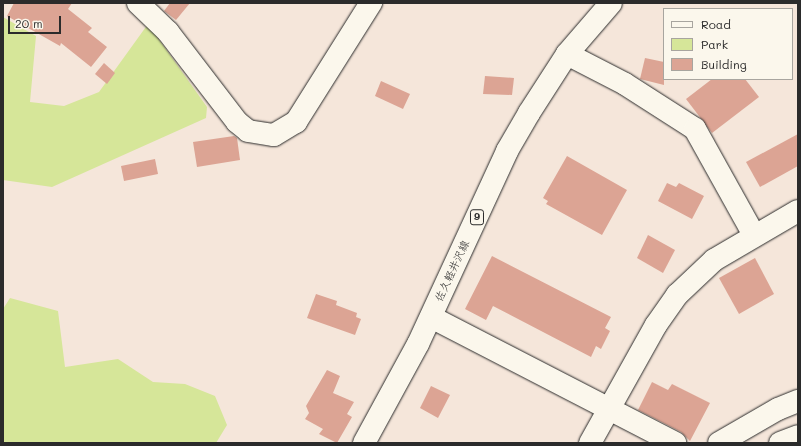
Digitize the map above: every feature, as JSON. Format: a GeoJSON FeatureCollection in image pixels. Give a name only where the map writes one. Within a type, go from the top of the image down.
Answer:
{"type":"FeatureCollection","features":[{"type":"Feature","properties":{"kind":"main road"},"geometry":{"type":"LineString","coordinates":[[138,3],[168,32],[237,122],[248,131],[274,136],[296,122],[371,3]]}},
{"type":"Feature","properties":{"kind":"main road","name":"佐久軽井沢線"},"geometry":{"type":"LineString","coordinates":[[364,443],[384,410],[431,317],[507,151],[540,95],[567,54],[611,3]]}},
{"type":"Feature","properties":{"kind":"main road"},"geometry":{"type":"LineString","coordinates":[[567,54],[625,84],[695,129],[754,236]]}},
{"type":"Feature","properties":{"kind":"main road"},"geometry":{"type":"LineString","coordinates":[[590,443],[656,325],[677,295],[714,260],[798,211]]}},
{"type":"Feature","properties":{"kind":"main road"},"geometry":{"type":"LineString","coordinates":[[431,317],[675,443]]}},
{"type":"Feature","properties":{"kind":"main road"},"geometry":{"type":"LineString","coordinates":[[719,443],[778,409],[798,401]]}},
{"type":"Feature","properties":{"kind":"main road"},"geometry":{"type":"LineString","coordinates":[[780,443],[798,436]]}},
{"type":"Feature","properties":{"kind":"green space"},"geometry":{"type":"Polygon","coordinates":[[[3,17],[36,36],[30,102],[64,106],[99,92],[148,24],[207,107],[206,118],[52,187],[3,180],[3,17]]]}},
{"type":"Feature","properties":{"kind":"green space"},"geometry":{"type":"Polygon","coordinates":[[[10,298],[58,311],[65,367],[118,359],[153,382],[185,384],[215,396],[227,425],[216,443],[3,443],[3,309],[10,298]]]}},
{"type":"Feature","properties":{"kind":"building"},"geometry":{"type":"Polygon","coordinates":[[[14,3],[72,3],[68,9],[92,28],[88,32],[107,47],[91,67],[61,43],[60,46],[7,16],[14,3]]]}},
{"type":"Feature","properties":{"kind":"building"},"geometry":{"type":"Polygon","coordinates":[[[170,3],[190,3],[176,20],[164,11],[170,3]]]}},
{"type":"Feature","properties":{"kind":"building"},"geometry":{"type":"Polygon","coordinates":[[[645,58],[663,62],[664,85],[640,79],[645,58]]]}},
{"type":"Feature","properties":{"kind":"building"},"geometry":{"type":"Polygon","coordinates":[[[104,63],[115,73],[107,84],[95,74],[104,63]]]}},
{"type":"Feature","properties":{"kind":"building"},"geometry":{"type":"Polygon","coordinates":[[[485,76],[514,78],[512,95],[483,94],[485,76]]]}},
{"type":"Feature","properties":{"kind":"building"},"geometry":{"type":"Polygon","coordinates":[[[711,80],[746,80],[759,97],[712,133],[686,99],[711,80]]]}},
{"type":"Feature","properties":{"kind":"building"},"geometry":{"type":"Polygon","coordinates":[[[381,81],[410,94],[403,109],[375,96],[381,81]]]}},
{"type":"Feature","properties":{"kind":"building"},"geometry":{"type":"Polygon","coordinates":[[[798,134],[798,166],[760,187],[746,162],[798,134]]]}},
{"type":"Feature","properties":{"kind":"building"},"geometry":{"type":"Polygon","coordinates":[[[234,136],[237,138],[240,160],[197,167],[193,142],[234,136]]]}},
{"type":"Feature","properties":{"kind":"building"},"geometry":{"type":"Polygon","coordinates":[[[567,156],[627,190],[602,235],[546,204],[548,201],[543,198],[567,156]]]}},
{"type":"Feature","properties":{"kind":"building"},"geometry":{"type":"Polygon","coordinates":[[[155,159],[158,174],[124,181],[121,166],[155,159]]]}},
{"type":"Feature","properties":{"kind":"building"},"geometry":{"type":"Polygon","coordinates":[[[667,183],[676,187],[679,183],[704,196],[692,219],[658,201],[667,183]]]}},
{"type":"Feature","properties":{"kind":"building"},"geometry":{"type":"Polygon","coordinates":[[[648,235],[675,250],[663,273],[637,258],[648,235]]]}},
{"type":"Feature","properties":{"kind":"building"},"geometry":{"type":"Polygon","coordinates":[[[492,256],[611,317],[605,328],[610,331],[601,349],[596,346],[591,357],[493,306],[486,320],[465,309],[492,256]]]}},
{"type":"Feature","properties":{"kind":"building"},"geometry":{"type":"Polygon","coordinates":[[[755,258],[774,294],[739,314],[719,278],[755,258]]]}},
{"type":"Feature","properties":{"kind":"building"},"geometry":{"type":"Polygon","coordinates":[[[316,294],[337,301],[336,305],[357,313],[356,317],[361,319],[355,335],[307,318],[316,294]]]}},
{"type":"Feature","properties":{"kind":"building"},"geometry":{"type":"Polygon","coordinates":[[[327,370],[340,376],[333,393],[354,402],[347,414],[352,417],[337,443],[319,434],[323,429],[305,419],[309,413],[306,406],[327,370]]]}},
{"type":"Feature","properties":{"kind":"building"},"geometry":{"type":"Polygon","coordinates":[[[652,382],[668,390],[672,384],[710,403],[690,441],[681,432],[638,410],[652,382]]]}},
{"type":"Feature","properties":{"kind":"building"},"geometry":{"type":"Polygon","coordinates":[[[431,386],[450,395],[438,418],[420,408],[431,386]]]}}]}
